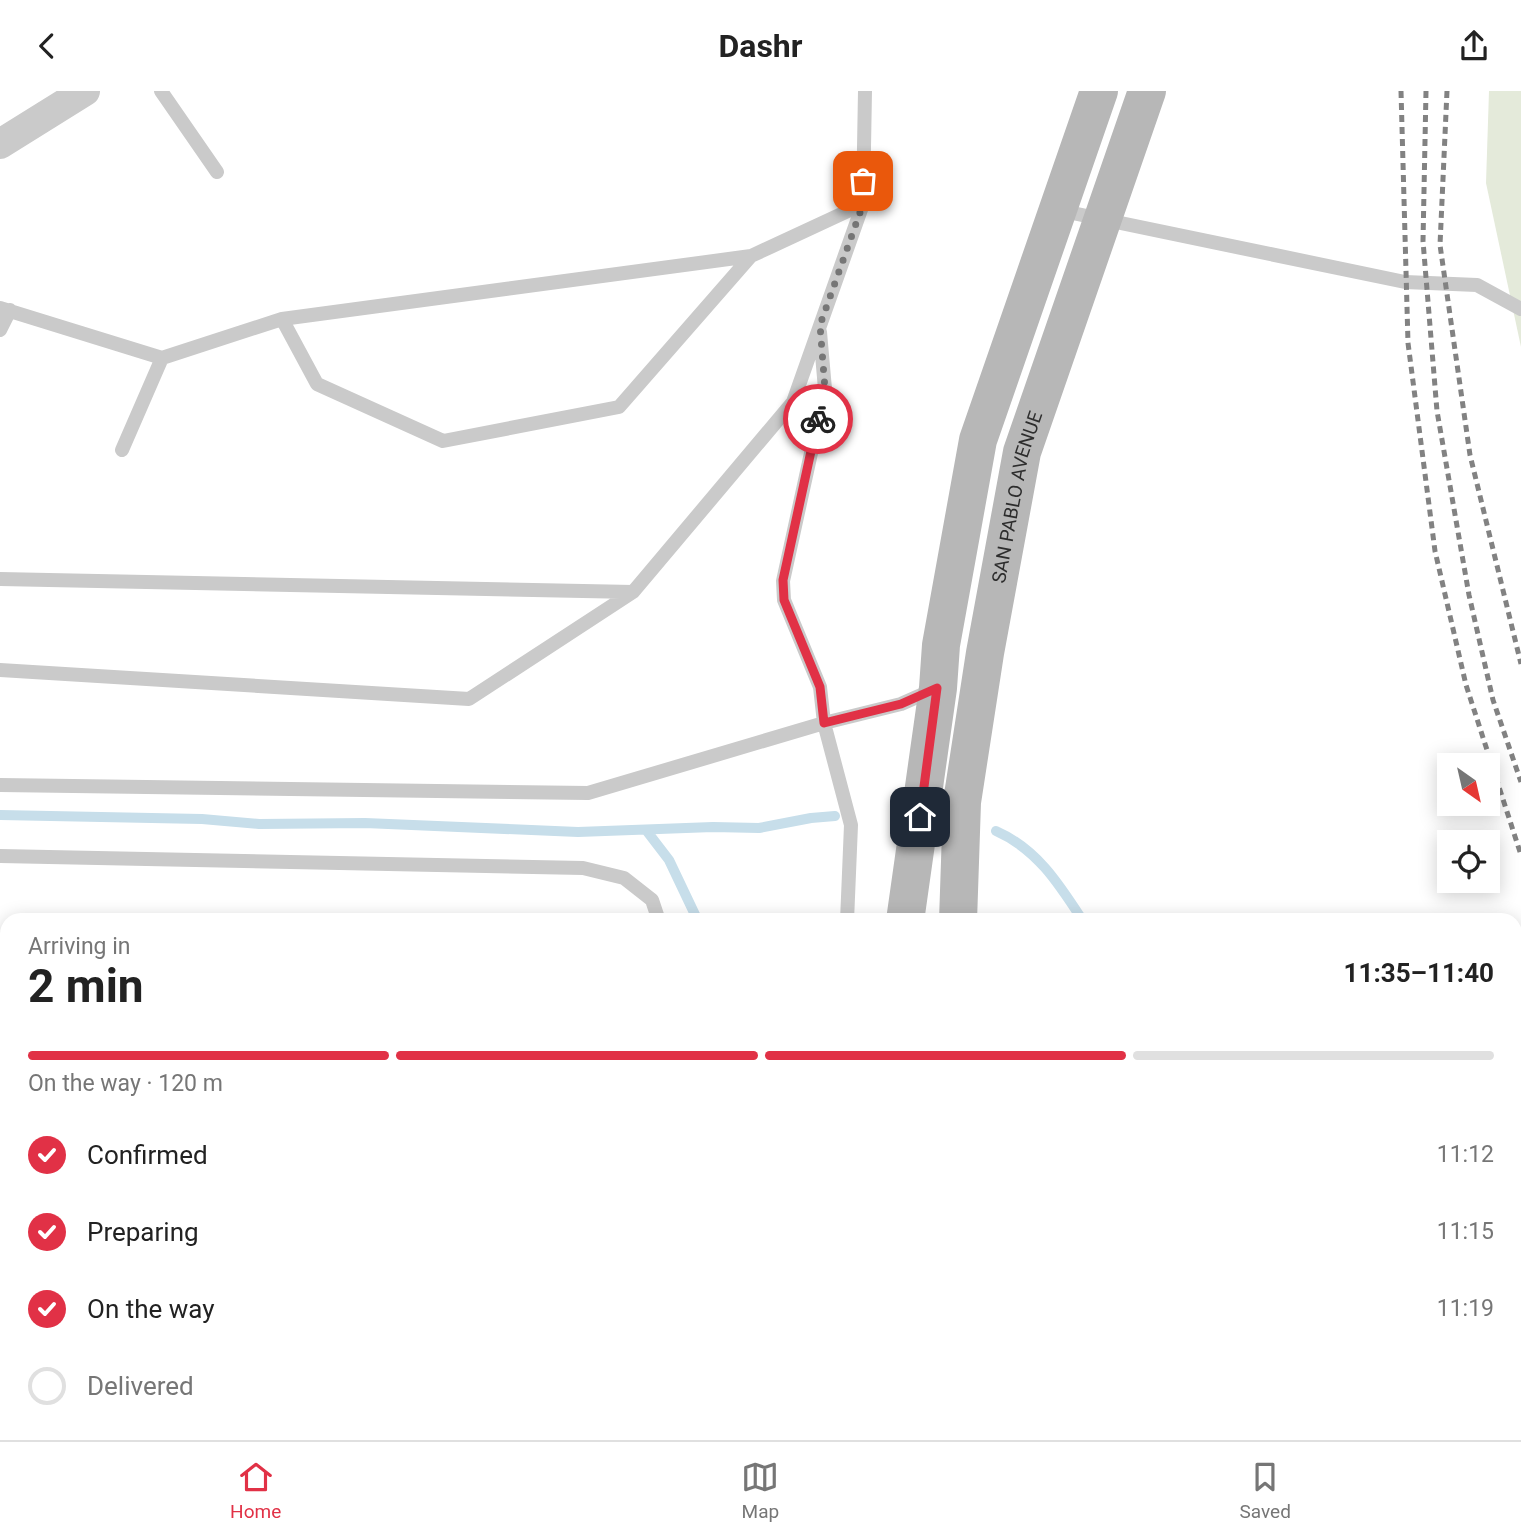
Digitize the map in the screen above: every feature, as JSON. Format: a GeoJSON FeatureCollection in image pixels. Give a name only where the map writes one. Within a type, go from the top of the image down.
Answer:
{"type":"FeatureCollection","features":[{"type":"Feature","properties":{"kind":"main road"},"geometry":{"type":"LineString","coordinates":[[906,913],[941,645],[978,440],[1099,91]]}},
{"type":"Feature","properties":{"kind":"main road","name":"SAN PABLO AVENUE"},"geometry":{"type":"LineString","coordinates":[[958,913],[962,803],[985,653],[1021,451],[1147,91]]}},
{"type":"Feature","properties":{"kind":"street"},"geometry":{"type":"LineString","coordinates":[[0,144],[85,91]]}},
{"type":"Feature","properties":{"kind":"lane"},"geometry":{"type":"LineString","coordinates":[[161,91],[217,171]]}},
{"type":"Feature","properties":{"kind":"lane"},"geometry":{"type":"LineString","coordinates":[[0,670],[469,699],[633,592],[793,403],[863,204],[864,91]]}},
{"type":"Feature","properties":{"kind":"lane"},"geometry":{"type":"LineString","coordinates":[[0,330],[5,309],[162,358],[282,319],[751,256],[863,204]]}},
{"type":"Feature","properties":{"kind":"lane"},"geometry":{"type":"LineString","coordinates":[[1056,210],[1405,282],[1478,285],[1521,309]]}},
{"type":"Feature","properties":{"kind":"lane"},"geometry":{"type":"LineString","coordinates":[[282,319],[317,384],[443,441],[619,407],[751,256]]}},
{"type":"Feature","properties":{"kind":"lane"},"geometry":{"type":"LineString","coordinates":[[820,325],[825,389],[783,580],[784,600],[820,687],[824,723],[851,825],[847,913]]}},
{"type":"Feature","properties":{"kind":"lane"},"geometry":{"type":"LineString","coordinates":[[122,450],[162,358]]}},
{"type":"Feature","properties":{"kind":"lane"},"geometry":{"type":"LineString","coordinates":[[0,579],[633,592]]}},
{"type":"Feature","properties":{"kind":"lane"},"geometry":{"type":"LineString","coordinates":[[0,785],[588,793],[824,723],[901,704],[937,688]]}},
{"type":"Feature","properties":{"kind":"lane"},"geometry":{"type":"LineString","coordinates":[[0,856],[583,868],[624,878],[652,900],[656,913]]}},
{"type":"Feature","properties":{"kind":"green space"},"geometry":{"type":"Polygon","coordinates":[[[1489,91],[1521,91],[1521,347],[1486,183],[1489,91]]]}},
{"type":"Feature","properties":{"kind":"waterway"},"geometry":{"type":"LineString","coordinates":[[0,815],[202,819],[259,824],[365,823],[578,832],[759,828],[835,816]]}},
{"type":"Feature","properties":{"kind":"waterway"},"geometry":{"type":"LineString","coordinates":[[646,830],[669,860],[694,913]]}},
{"type":"Feature","properties":{"kind":"waterway"},"geometry":{"type":"LineString","coordinates":[[996,831],[1024,847],[1046,869],[1078,913]]}},
{"type":"Feature","properties":{"kind":"railway"},"geometry":{"type":"LineString","coordinates":[[1401,91],[1408,343],[1435,551],[1466,685],[1521,855]]}},
{"type":"Feature","properties":{"kind":"railway"},"geometry":{"type":"LineString","coordinates":[[1426,91],[1423,241],[1437,411],[1469,595],[1493,700],[1521,782]]}},
{"type":"Feature","properties":{"kind":"railway"},"geometry":{"type":"LineString","coordinates":[[1447,91],[1440,245],[1470,455],[1521,664]]}},
{"type":"Feature","properties":{"kind":"way so far"},"geometry":{"type":"LineString","coordinates":[[818,419],[825,389],[820,325],[863,204],[863,181]]}},
{"type":"Feature","properties":{"kind":"route"},"geometry":{"type":"LineString","coordinates":[[818,419],[783,580],[784,600],[820,687],[824,723],[901,704],[937,688],[920,817]]}}]}
